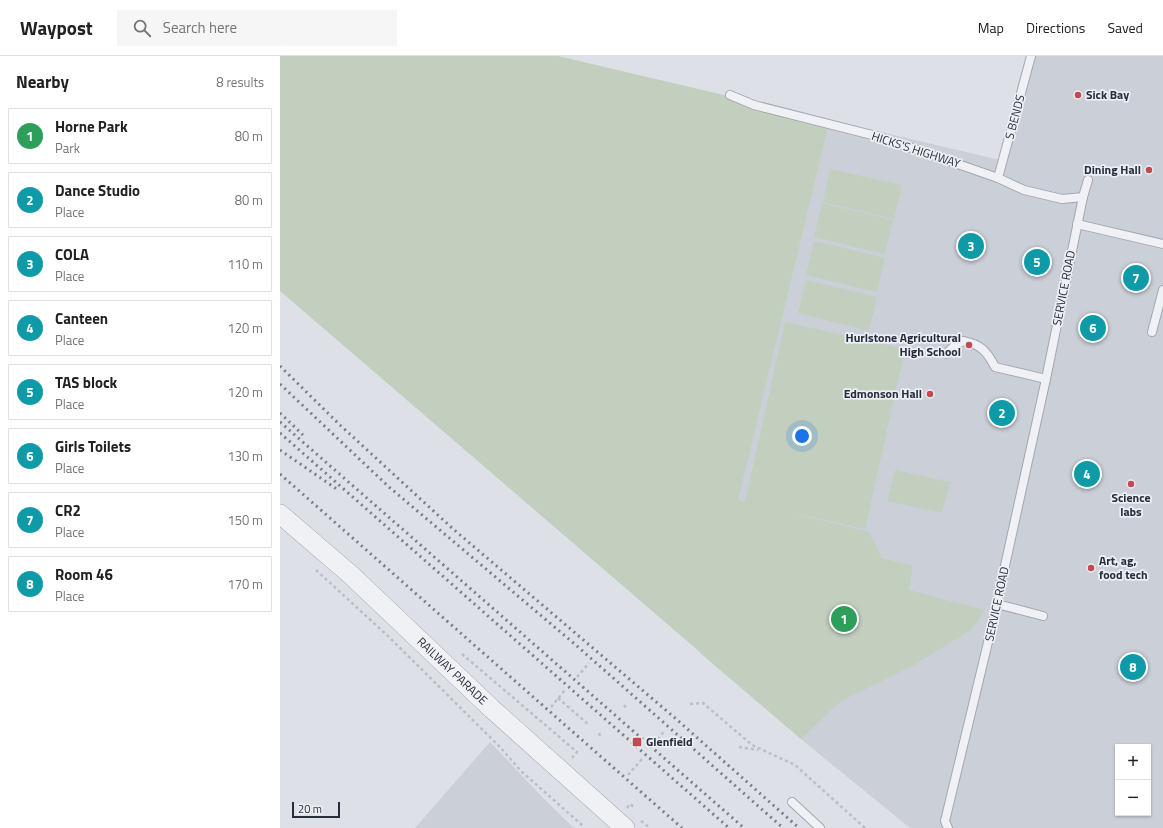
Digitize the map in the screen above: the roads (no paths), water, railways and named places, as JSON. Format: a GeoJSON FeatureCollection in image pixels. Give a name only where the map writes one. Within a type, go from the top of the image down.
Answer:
{"type":"FeatureCollection","features":[{"type":"Feature","properties":{"kind":"street","name":"RAILWAY PARADE"},"geometry":{"type":"LineString","coordinates":[[280,514],[351,575],[492,709],[625,828]]}},
{"type":"Feature","properties":{"kind":"lane","name":"S BENDS"},"geometry":{"type":"LineString","coordinates":[[998,178],[1032,56]]}},
{"type":"Feature","properties":{"kind":"lane","name":"HICKS'S HIGHWAY"},"geometry":{"type":"LineString","coordinates":[[730,95],[754,105],[880,137],[998,178],[1024,190],[1062,199],[1083,198]]}},
{"type":"Feature","properties":{"kind":"lane"},"geometry":{"type":"LineString","coordinates":[[1083,198],[1088,180]]}},
{"type":"Feature","properties":{"kind":"lane","name":"SERVICE ROAD"},"geometry":{"type":"LineString","coordinates":[[945,826],[997,604],[1046,379],[1083,198]]}},
{"type":"Feature","properties":{"kind":"lane"},"geometry":{"type":"LineString","coordinates":[[1077,224],[1163,244]]}},
{"type":"Feature","properties":{"kind":"lane"},"geometry":{"type":"LineString","coordinates":[[1152,332],[1163,290]]}},
{"type":"Feature","properties":{"kind":"lane"},"geometry":{"type":"LineString","coordinates":[[946,354],[963,340],[974,343],[986,351],[995,367],[1046,379]]}},
{"type":"Feature","properties":{"kind":"lane"},"geometry":{"type":"LineString","coordinates":[[997,604],[1043,616]]}},
{"type":"Feature","properties":{"kind":"lane"},"geometry":{"type":"LineString","coordinates":[[792,802],[820,828]]}},
{"type":"Feature","properties":{"kind":"railway"},"geometry":{"type":"LineString","coordinates":[[280,366],[340,425],[452,528],[675,718],[799,828]]}},
{"type":"Feature","properties":{"kind":"railway"},"geometry":{"type":"LineString","coordinates":[[280,384],[389,487],[577,646],[783,828]]}},
{"type":"Feature","properties":{"kind":"railway"},"geometry":{"type":"LineString","coordinates":[[280,413],[303,435]]}},
{"type":"Feature","properties":{"kind":"railway"},"geometry":{"type":"LineString","coordinates":[[280,422],[744,828]]}},
{"type":"Feature","properties":{"kind":"railway"},"geometry":{"type":"LineString","coordinates":[[280,433],[729,828]]}},
{"type":"Feature","properties":{"kind":"railway"},"geometry":{"type":"LineString","coordinates":[[280,450],[338,490]]}},
{"type":"Feature","properties":{"kind":"railway"},"geometry":{"type":"LineString","coordinates":[[280,474],[682,828]]}},
{"type":"Feature","properties":{"kind":"place","name":"Sick Bay"},"geometry":{"type":"Point","coordinates":[1078,95]}},
{"type":"Feature","properties":{"kind":"place","name":"Dining Hall"},"geometry":{"type":"Point","coordinates":[1149,170]}},
{"type":"Feature","properties":{"kind":"place","name":"COLA"},"geometry":{"type":"Point","coordinates":[971,246]}},
{"type":"Feature","properties":{"kind":"place","name":"TAS block"},"geometry":{"type":"Point","coordinates":[1037,262]}},
{"type":"Feature","properties":{"kind":"place","name":"CR2"},"geometry":{"type":"Point","coordinates":[1136,278]}},
{"type":"Feature","properties":{"kind":"place","name":"Girls Toilets"},"geometry":{"type":"Point","coordinates":[1093,328]}},
{"type":"Feature","properties":{"kind":"place","name":"Hurlstone Agricultural High School"},"geometry":{"type":"Point","coordinates":[969,345]}},
{"type":"Feature","properties":{"kind":"place","name":"Edmonson Hall"},"geometry":{"type":"Point","coordinates":[930,394]}},
{"type":"Feature","properties":{"kind":"place","name":"Dance Studio"},"geometry":{"type":"Point","coordinates":[1002,413]}},
{"type":"Feature","properties":{"kind":"place","name":"Canteen"},"geometry":{"type":"Point","coordinates":[1087,474]}},
{"type":"Feature","properties":{"kind":"place","name":"Science labs"},"geometry":{"type":"Point","coordinates":[1131,484]}},
{"type":"Feature","properties":{"kind":"place","name":"Art, ag, food tech"},"geometry":{"type":"Point","coordinates":[1091,568]}},
{"type":"Feature","properties":{"kind":"place","name":"Horne Park"},"geometry":{"type":"Point","coordinates":[844,619]}},
{"type":"Feature","properties":{"kind":"place","name":"Room 46"},"geometry":{"type":"Point","coordinates":[1133,667]}},
{"type":"Feature","properties":{"kind":"place","name":"Glenfield"},"geometry":{"type":"Point","coordinates":[637,742]}}]}
